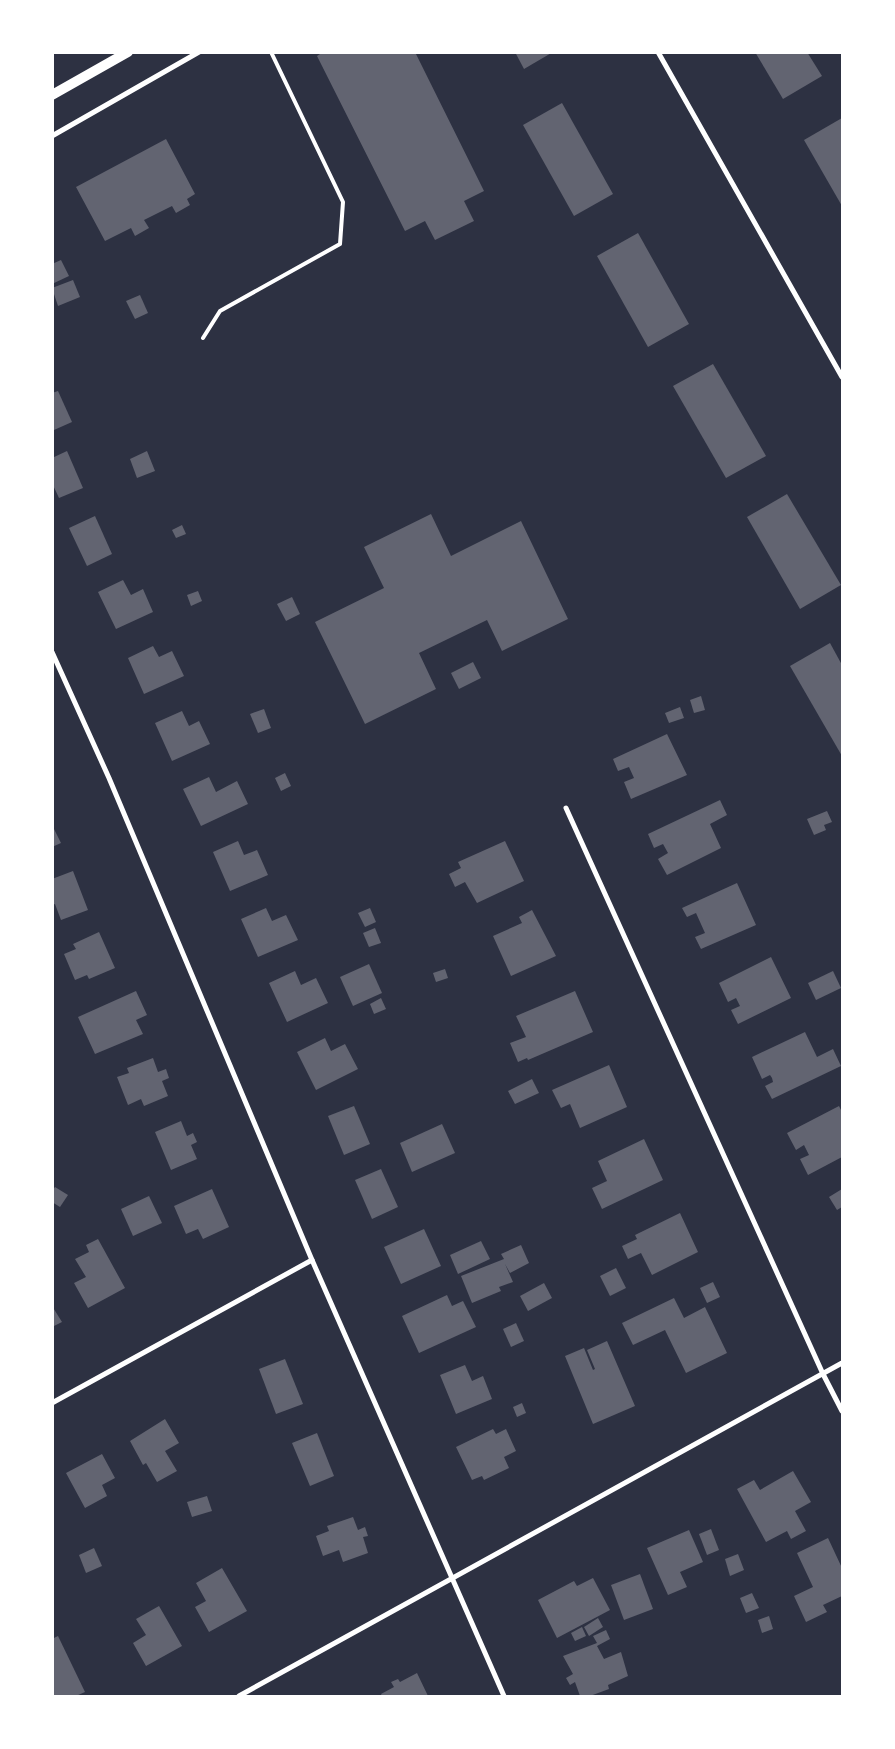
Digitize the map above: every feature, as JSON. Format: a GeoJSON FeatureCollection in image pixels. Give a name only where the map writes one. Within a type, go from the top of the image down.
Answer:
{"type":"FeatureCollection","features":[{"type":"Feature","properties":{"kind":"main road"},"geometry":{"type":"LineString","coordinates":[[52,95],[128,52]]}},
{"type":"Feature","properties":{"kind":"street"},"geometry":{"type":"LineString","coordinates":[[52,136],[200,52]]}},
{"type":"Feature","properties":{"kind":"street"},"geometry":{"type":"LineString","coordinates":[[658,52],[842,377]]}},
{"type":"Feature","properties":{"kind":"street"},"geometry":{"type":"LineString","coordinates":[[52,652],[109,778],[312,1260],[504,1696]]}},
{"type":"Feature","properties":{"kind":"street"},"geometry":{"type":"LineString","coordinates":[[566,808],[823,1374],[842,1411]]}},
{"type":"Feature","properties":{"kind":"street"},"geometry":{"type":"LineString","coordinates":[[52,1403],[312,1260]]}},
{"type":"Feature","properties":{"kind":"street"},"geometry":{"type":"LineString","coordinates":[[239,1696],[842,1363]]}},
{"type":"Feature","properties":{"kind":"lane"},"geometry":{"type":"LineString","coordinates":[[202,338],[220,311],[340,244],[343,202],[271,52]]}},
{"type":"Feature","properties":{"kind":"building"},"geometry":{"type":"Polygon","coordinates":[[[323,52],[415,52],[484,191],[464,201],[474,221],[435,240],[425,221],[405,231],[317,56],[323,52]]]}},
{"type":"Feature","properties":{"kind":"building"},"geometry":{"type":"Polygon","coordinates":[[[515,52],[553,52],[524,69],[515,52]]]}},
{"type":"Feature","properties":{"kind":"building"},"geometry":{"type":"Polygon","coordinates":[[[755,52],[807,52],[822,76],[783,99],[755,52]]]}},
{"type":"Feature","properties":{"kind":"building"},"geometry":{"type":"Polygon","coordinates":[[[562,103],[613,194],[574,216],[523,125],[562,103]]]}},
{"type":"Feature","properties":{"kind":"building"},"geometry":{"type":"Polygon","coordinates":[[[842,118],[842,206],[804,140],[842,118]]]}},
{"type":"Feature","properties":{"kind":"building"},"geometry":{"type":"Polygon","coordinates":[[[166,139],[195,194],[187,199],[190,205],[176,213],[172,206],[144,220],[149,228],[135,236],[131,228],[105,241],[76,187],[166,139]]]}},
{"type":"Feature","properties":{"kind":"building"},"geometry":{"type":"Polygon","coordinates":[[[638,233],[689,324],[648,347],[597,256],[638,233]]]}},
{"type":"Feature","properties":{"kind":"building"},"geometry":{"type":"Polygon","coordinates":[[[61,260],[69,276],[52,284],[52,264],[61,260]]]}},
{"type":"Feature","properties":{"kind":"building"},"geometry":{"type":"Polygon","coordinates":[[[73,280],[80,297],[58,306],[52,288],[73,280]]]}},
{"type":"Feature","properties":{"kind":"building"},"geometry":{"type":"Polygon","coordinates":[[[140,295],[148,313],[135,319],[126,301],[140,295]]]}},
{"type":"Feature","properties":{"kind":"building"},"geometry":{"type":"Polygon","coordinates":[[[713,364],[766,456],[726,478],[673,386],[713,364]]]}},
{"type":"Feature","properties":{"kind":"building"},"geometry":{"type":"Polygon","coordinates":[[[58,391],[72,422],[54,430],[52,425],[52,393],[58,391]]]}},
{"type":"Feature","properties":{"kind":"building"},"geometry":{"type":"Polygon","coordinates":[[[67,451],[83,488],[59,498],[52,483],[52,458],[67,451]]]}},
{"type":"Feature","properties":{"kind":"building"},"geometry":{"type":"Polygon","coordinates":[[[147,451],[155,471],[137,478],[130,459],[147,451]]]}},
{"type":"Feature","properties":{"kind":"building"},"geometry":{"type":"Polygon","coordinates":[[[787,494],[841,585],[800,609],[747,517],[787,494]]]}},
{"type":"Feature","properties":{"kind":"building"},"geometry":{"type":"Polygon","coordinates":[[[431,514],[451,556],[521,521],[568,619],[502,651],[487,620],[419,653],[436,689],[365,724],[315,622],[384,588],[364,547],[431,514]]]}},
{"type":"Feature","properties":{"kind":"building"},"geometry":{"type":"Polygon","coordinates":[[[95,516],[112,554],[87,566],[69,528],[95,516]]]}},
{"type":"Feature","properties":{"kind":"building"},"geometry":{"type":"Polygon","coordinates":[[[182,525],[186,534],[176,538],[172,530],[182,525]]]}},
{"type":"Feature","properties":{"kind":"building"},"geometry":{"type":"Polygon","coordinates":[[[123,580],[131,595],[143,589],[153,612],[116,629],[98,592],[123,580]]]}},
{"type":"Feature","properties":{"kind":"building"},"geometry":{"type":"Polygon","coordinates":[[[198,591],[202,601],[191,606],[187,595],[198,591]]]}},
{"type":"Feature","properties":{"kind":"building"},"geometry":{"type":"Polygon","coordinates":[[[292,597],[300,614],[286,621],[277,604],[292,597]]]}},
{"type":"Feature","properties":{"kind":"building"},"geometry":{"type":"Polygon","coordinates":[[[830,643],[842,665],[842,756],[790,666],[830,643]]]}},
{"type":"Feature","properties":{"kind":"building"},"geometry":{"type":"Polygon","coordinates":[[[153,646],[159,657],[172,651],[184,676],[144,694],[128,658],[153,646]]]}},
{"type":"Feature","properties":{"kind":"building"},"geometry":{"type":"Polygon","coordinates":[[[473,662],[481,678],[459,689],[451,673],[473,662]]]}},
{"type":"Feature","properties":{"kind":"building"},"geometry":{"type":"Polygon","coordinates":[[[701,696],[705,710],[694,713],[690,700],[701,696]]]}},
{"type":"Feature","properties":{"kind":"building"},"geometry":{"type":"Polygon","coordinates":[[[680,707],[684,718],[669,723],[665,713],[680,707]]]}},
{"type":"Feature","properties":{"kind":"building"},"geometry":{"type":"Polygon","coordinates":[[[264,709],[271,728],[258,733],[250,714],[264,709]]]}},
{"type":"Feature","properties":{"kind":"building"},"geometry":{"type":"Polygon","coordinates":[[[182,711],[189,726],[199,721],[210,744],[172,761],[155,723],[182,711]]]}},
{"type":"Feature","properties":{"kind":"building"},"geometry":{"type":"Polygon","coordinates":[[[667,734],[687,775],[631,799],[624,782],[634,778],[629,767],[618,771],[613,759],[667,734]]]}},
{"type":"Feature","properties":{"kind":"building"},"geometry":{"type":"Polygon","coordinates":[[[285,773],[291,786],[281,791],[275,778],[285,773]]]}},
{"type":"Feature","properties":{"kind":"building"},"geometry":{"type":"Polygon","coordinates":[[[209,777],[216,792],[237,781],[248,804],[201,826],[183,789],[209,777]]]}},
{"type":"Feature","properties":{"kind":"building"},"geometry":{"type":"Polygon","coordinates":[[[720,800],[727,815],[710,824],[721,848],[667,875],[658,859],[668,853],[663,844],[654,848],[648,834],[720,800]]]}},
{"type":"Feature","properties":{"kind":"building"},"geometry":{"type":"Polygon","coordinates":[[[827,811],[832,822],[824,825],[826,830],[814,835],[807,819],[827,811]]]}},
{"type":"Feature","properties":{"kind":"building"},"geometry":{"type":"Polygon","coordinates":[[[52,825],[61,843],[52,847],[52,825]]]}},
{"type":"Feature","properties":{"kind":"building"},"geometry":{"type":"Polygon","coordinates":[[[238,841],[244,855],[257,850],[268,875],[230,891],[213,852],[238,841]]]}},
{"type":"Feature","properties":{"kind":"building"},"geometry":{"type":"Polygon","coordinates":[[[505,841],[524,881],[477,903],[465,882],[455,887],[449,874],[461,868],[458,862],[505,841]]]}},
{"type":"Feature","properties":{"kind":"building"},"geometry":{"type":"Polygon","coordinates":[[[73,871],[88,910],[61,920],[55,904],[52,905],[52,879],[73,871]]]}},
{"type":"Feature","properties":{"kind":"building"},"geometry":{"type":"Polygon","coordinates":[[[737,883],[756,925],[701,949],[695,937],[705,933],[696,913],[687,917],[682,908],[737,883]]]}},
{"type":"Feature","properties":{"kind":"building"},"geometry":{"type":"Polygon","coordinates":[[[266,908],[272,921],[286,915],[298,940],[258,957],[241,919],[266,908]]]}},
{"type":"Feature","properties":{"kind":"building"},"geometry":{"type":"Polygon","coordinates":[[[370,908],[376,922],[365,927],[358,913],[370,908]]]}},
{"type":"Feature","properties":{"kind":"building"},"geometry":{"type":"Polygon","coordinates":[[[532,910],[556,956],[511,976],[493,936],[522,923],[519,917],[532,910]]]}},
{"type":"Feature","properties":{"kind":"building"},"geometry":{"type":"Polygon","coordinates":[[[375,928],[381,943],[369,947],[363,933],[375,928]]]}},
{"type":"Feature","properties":{"kind":"building"},"geometry":{"type":"Polygon","coordinates":[[[99,932],[115,968],[89,979],[87,975],[75,980],[64,954],[76,949],[73,944],[99,932]]]}},
{"type":"Feature","properties":{"kind":"building"},"geometry":{"type":"Polygon","coordinates":[[[771,957],[791,998],[738,1024],[731,1010],[740,1006],[736,998],[728,1002],[719,983],[771,957]]]}},
{"type":"Feature","properties":{"kind":"building"},"geometry":{"type":"Polygon","coordinates":[[[369,964],[382,993],[353,1006],[340,977],[369,964]]]}},
{"type":"Feature","properties":{"kind":"building"},"geometry":{"type":"Polygon","coordinates":[[[445,969],[448,978],[436,982],[433,973],[445,969]]]}},
{"type":"Feature","properties":{"kind":"building"},"geometry":{"type":"Polygon","coordinates":[[[295,971],[301,985],[316,978],[328,1003],[287,1022],[269,983],[295,971]]]}},
{"type":"Feature","properties":{"kind":"building"},"geometry":{"type":"Polygon","coordinates":[[[833,971],[841,988],[816,1000],[808,983],[833,971]]]}},
{"type":"Feature","properties":{"kind":"building"},"geometry":{"type":"Polygon","coordinates":[[[136,991],[147,1015],[136,1020],[143,1034],[95,1054],[78,1017],[136,991]]]}},
{"type":"Feature","properties":{"kind":"building"},"geometry":{"type":"Polygon","coordinates":[[[575,991],[593,1032],[528,1060],[527,1058],[518,1062],[510,1043],[526,1037],[516,1016],[575,991]]]}},
{"type":"Feature","properties":{"kind":"building"},"geometry":{"type":"Polygon","coordinates":[[[381,998],[386,1009],[374,1014],[370,1004],[381,998]]]}},
{"type":"Feature","properties":{"kind":"building"},"geometry":{"type":"Polygon","coordinates":[[[805,1032],[817,1057],[833,1049],[841,1066],[772,1099],[765,1086],[773,1082],[772,1078],[770,1075],[762,1079],[752,1057],[805,1032]]]}},
{"type":"Feature","properties":{"kind":"building"},"geometry":{"type":"Polygon","coordinates":[[[325,1038],[331,1051],[345,1044],[358,1069],[316,1090],[297,1052],[325,1038]]]}},
{"type":"Feature","properties":{"kind":"building"},"geometry":{"type":"Polygon","coordinates":[[[153,1058],[158,1072],[166,1069],[169,1078],[162,1081],[168,1096],[144,1106],[141,1099],[128,1105],[117,1077],[129,1073],[127,1068],[153,1058]]]}},
{"type":"Feature","properties":{"kind":"building"},"geometry":{"type":"Polygon","coordinates":[[[609,1065],[627,1107],[580,1128],[570,1104],[561,1108],[552,1090],[609,1065]]]}},
{"type":"Feature","properties":{"kind":"building"},"geometry":{"type":"Polygon","coordinates":[[[532,1079],[539,1093],[515,1104],[508,1091],[532,1079]]]}},
{"type":"Feature","properties":{"kind":"building"},"geometry":{"type":"Polygon","coordinates":[[[354,1106],[370,1144],[344,1155],[328,1116],[354,1106]]]}},
{"type":"Feature","properties":{"kind":"building"},"geometry":{"type":"Polygon","coordinates":[[[839,1106],[842,1112],[842,1157],[808,1175],[800,1159],[809,1155],[804,1145],[796,1150],[787,1133],[839,1106]]]}},
{"type":"Feature","properties":{"kind":"building"},"geometry":{"type":"Polygon","coordinates":[[[181,1121],[187,1136],[193,1133],[197,1142],[191,1145],[197,1159],[171,1170],[155,1132],[181,1121]]]}},
{"type":"Feature","properties":{"kind":"building"},"geometry":{"type":"Polygon","coordinates":[[[442,1124],[455,1153],[412,1172],[400,1143],[442,1124]]]}},
{"type":"Feature","properties":{"kind":"building"},"geometry":{"type":"Polygon","coordinates":[[[644,1139],[663,1180],[602,1209],[592,1188],[607,1181],[598,1161],[644,1139]]]}},
{"type":"Feature","properties":{"kind":"building"},"geometry":{"type":"Polygon","coordinates":[[[381,1169],[398,1207],[372,1219],[355,1180],[381,1169]]]}},
{"type":"Feature","properties":{"kind":"building"},"geometry":{"type":"Polygon","coordinates":[[[55,1187],[68,1195],[60,1207],[52,1202],[52,1191],[55,1187]]]}},
{"type":"Feature","properties":{"kind":"building"},"geometry":{"type":"Polygon","coordinates":[[[212,1189],[229,1227],[203,1239],[198,1229],[186,1234],[174,1206],[212,1189]]]}},
{"type":"Feature","properties":{"kind":"building"},"geometry":{"type":"Polygon","coordinates":[[[842,1189],[842,1207],[837,1210],[829,1197],[842,1189]]]}},
{"type":"Feature","properties":{"kind":"building"},"geometry":{"type":"Polygon","coordinates":[[[149,1196],[162,1223],[133,1236],[121,1209],[149,1196]]]}},
{"type":"Feature","properties":{"kind":"building"},"geometry":{"type":"Polygon","coordinates":[[[680,1213],[698,1252],[652,1275],[641,1253],[628,1259],[622,1246],[637,1239],[635,1235],[680,1213]]]}},
{"type":"Feature","properties":{"kind":"building"},"geometry":{"type":"Polygon","coordinates":[[[424,1229],[441,1266],[401,1284],[384,1247],[424,1229]]]}},
{"type":"Feature","properties":{"kind":"building"},"geometry":{"type":"Polygon","coordinates":[[[98,1239],[125,1288],[88,1308],[74,1283],[86,1277],[75,1259],[89,1252],[86,1245],[98,1239]]]}},
{"type":"Feature","properties":{"kind":"building"},"geometry":{"type":"Polygon","coordinates":[[[481,1241],[490,1259],[458,1274],[450,1255],[481,1241]]]}},
{"type":"Feature","properties":{"kind":"building"},"geometry":{"type":"Polygon","coordinates":[[[521,1245],[529,1263],[510,1273],[505,1264],[513,1282],[499,1287],[501,1291],[472,1303],[461,1276],[504,1259],[501,1254],[521,1245]]]}},
{"type":"Feature","properties":{"kind":"building"},"geometry":{"type":"Polygon","coordinates":[[[616,1268],[626,1288],[610,1296],[600,1276],[616,1268]]]}},
{"type":"Feature","properties":{"kind":"building"},"geometry":{"type":"Polygon","coordinates":[[[713,1282],[720,1297],[707,1303],[700,1288],[713,1282]]]}},
{"type":"Feature","properties":{"kind":"building"},"geometry":{"type":"Polygon","coordinates":[[[544,1283],[552,1298],[528,1311],[520,1296],[544,1283]]]}},
{"type":"Feature","properties":{"kind":"building"},"geometry":{"type":"Polygon","coordinates":[[[447,1295],[452,1306],[463,1301],[476,1327],[419,1353],[402,1316],[447,1295]]]}},
{"type":"Feature","properties":{"kind":"building"},"geometry":{"type":"Polygon","coordinates":[[[674,1298],[684,1318],[705,1307],[727,1353],[686,1373],[665,1330],[633,1345],[622,1323],[674,1298]]]}},
{"type":"Feature","properties":{"kind":"building"},"geometry":{"type":"Polygon","coordinates":[[[52,1306],[62,1322],[52,1327],[52,1306]]]}},
{"type":"Feature","properties":{"kind":"building"},"geometry":{"type":"Polygon","coordinates":[[[516,1323],[524,1341],[511,1347],[503,1329],[516,1323]]]}},
{"type":"Feature","properties":{"kind":"building"},"geometry":{"type":"Polygon","coordinates":[[[607,1341],[635,1406],[593,1424],[565,1356],[584,1348],[593,1370],[595,1369],[587,1350],[607,1341]]]}},
{"type":"Feature","properties":{"kind":"building"},"geometry":{"type":"Polygon","coordinates":[[[285,1359],[303,1404],[276,1414],[259,1369],[285,1359]]]}},
{"type":"Feature","properties":{"kind":"building"},"geometry":{"type":"Polygon","coordinates":[[[465,1365],[472,1381],[483,1376],[492,1399],[456,1414],[440,1375],[465,1365]]]}},
{"type":"Feature","properties":{"kind":"building"},"geometry":{"type":"Polygon","coordinates":[[[522,1403],[526,1413],[517,1417],[513,1407],[522,1403]]]}},
{"type":"Feature","properties":{"kind":"building"},"geometry":{"type":"Polygon","coordinates":[[[165,1419],[179,1443],[165,1451],[177,1471],[157,1482],[146,1463],[143,1465],[130,1441],[165,1419]]]}},
{"type":"Feature","properties":{"kind":"building"},"geometry":{"type":"Polygon","coordinates":[[[493,1429],[496,1434],[506,1429],[516,1451],[504,1457],[509,1468],[484,1480],[482,1476],[472,1480],[456,1447],[493,1429]]]}},
{"type":"Feature","properties":{"kind":"building"},"geometry":{"type":"Polygon","coordinates":[[[317,1433],[334,1476],[310,1486],[292,1443],[317,1433]]]}},
{"type":"Feature","properties":{"kind":"building"},"geometry":{"type":"Polygon","coordinates":[[[102,1454],[115,1478],[102,1485],[107,1496],[85,1508],[66,1473],[102,1454]]]}},
{"type":"Feature","properties":{"kind":"building"},"geometry":{"type":"Polygon","coordinates":[[[793,1471],[811,1502],[795,1511],[806,1531],[791,1539],[787,1531],[766,1542],[737,1489],[754,1480],[760,1490],[793,1471]]]}},
{"type":"Feature","properties":{"kind":"building"},"geometry":{"type":"Polygon","coordinates":[[[207,1496],[212,1511],[192,1517],[187,1502],[207,1496]]]}},
{"type":"Feature","properties":{"kind":"building"},"geometry":{"type":"Polygon","coordinates":[[[353,1517],[358,1530],[365,1527],[368,1536],[363,1537],[368,1553],[343,1562],[339,1550],[323,1556],[316,1536],[329,1531],[327,1526],[353,1517]]]}},
{"type":"Feature","properties":{"kind":"building"},"geometry":{"type":"Polygon","coordinates":[[[711,1529],[719,1550],[707,1555],[699,1534],[711,1529]]]}},
{"type":"Feature","properties":{"kind":"building"},"geometry":{"type":"Polygon","coordinates":[[[689,1530],[703,1562],[680,1572],[687,1587],[668,1595],[647,1548],[689,1530]]]}},
{"type":"Feature","properties":{"kind":"building"},"geometry":{"type":"Polygon","coordinates":[[[828,1538],[842,1568],[842,1596],[823,1605],[827,1612],[806,1622],[794,1596],[813,1587],[797,1553],[828,1538]]]}},
{"type":"Feature","properties":{"kind":"building"},"geometry":{"type":"Polygon","coordinates":[[[94,1548],[102,1566],[86,1573],[79,1555],[94,1548]]]}},
{"type":"Feature","properties":{"kind":"building"},"geometry":{"type":"Polygon","coordinates":[[[738,1554],[744,1570],[730,1576],[725,1559],[738,1554]]]}},
{"type":"Feature","properties":{"kind":"building"},"geometry":{"type":"Polygon","coordinates":[[[222,1568],[247,1611],[209,1632],[195,1607],[206,1601],[196,1583],[222,1568]]]}},
{"type":"Feature","properties":{"kind":"building"},"geometry":{"type":"Polygon","coordinates":[[[640,1574],[653,1609],[624,1620],[611,1585],[640,1574]]]}},
{"type":"Feature","properties":{"kind":"building"},"geometry":{"type":"Polygon","coordinates":[[[593,1578],[610,1610],[557,1638],[538,1600],[574,1581],[577,1586],[593,1578]]]}},
{"type":"Feature","properties":{"kind":"building"},"geometry":{"type":"Polygon","coordinates":[[[752,1593],[759,1608],[746,1613],[740,1598],[752,1593]]]}},
{"type":"Feature","properties":{"kind":"building"},"geometry":{"type":"Polygon","coordinates":[[[159,1606],[182,1646],[146,1666],[133,1643],[146,1635],[136,1619],[159,1606]]]}},
{"type":"Feature","properties":{"kind":"building"},"geometry":{"type":"Polygon","coordinates":[[[769,1616],[773,1629],[762,1633],[758,1620],[769,1616]]]}},
{"type":"Feature","properties":{"kind":"building"},"geometry":{"type":"Polygon","coordinates":[[[598,1618],[603,1627],[589,1636],[584,1627],[598,1618]]]}},
{"type":"Feature","properties":{"kind":"building"},"geometry":{"type":"Polygon","coordinates":[[[582,1627],[586,1636],[575,1641],[571,1633],[582,1627]]]}},
{"type":"Feature","properties":{"kind":"building"},"geometry":{"type":"Polygon","coordinates":[[[606,1630],[610,1639],[597,1646],[604,1659],[621,1652],[628,1676],[608,1685],[609,1689],[590,1696],[580,1696],[575,1682],[570,1685],[566,1678],[573,1674],[563,1656],[597,1643],[593,1636],[606,1630]]]}},
{"type":"Feature","properties":{"kind":"building"},"geometry":{"type":"Polygon","coordinates":[[[58,1636],[85,1692],[76,1696],[52,1696],[52,1639],[58,1636]]]}},
{"type":"Feature","properties":{"kind":"building"},"geometry":{"type":"Polygon","coordinates":[[[417,1673],[428,1696],[382,1696],[381,1694],[394,1687],[391,1682],[398,1679],[400,1682],[417,1673]]]}}]}
